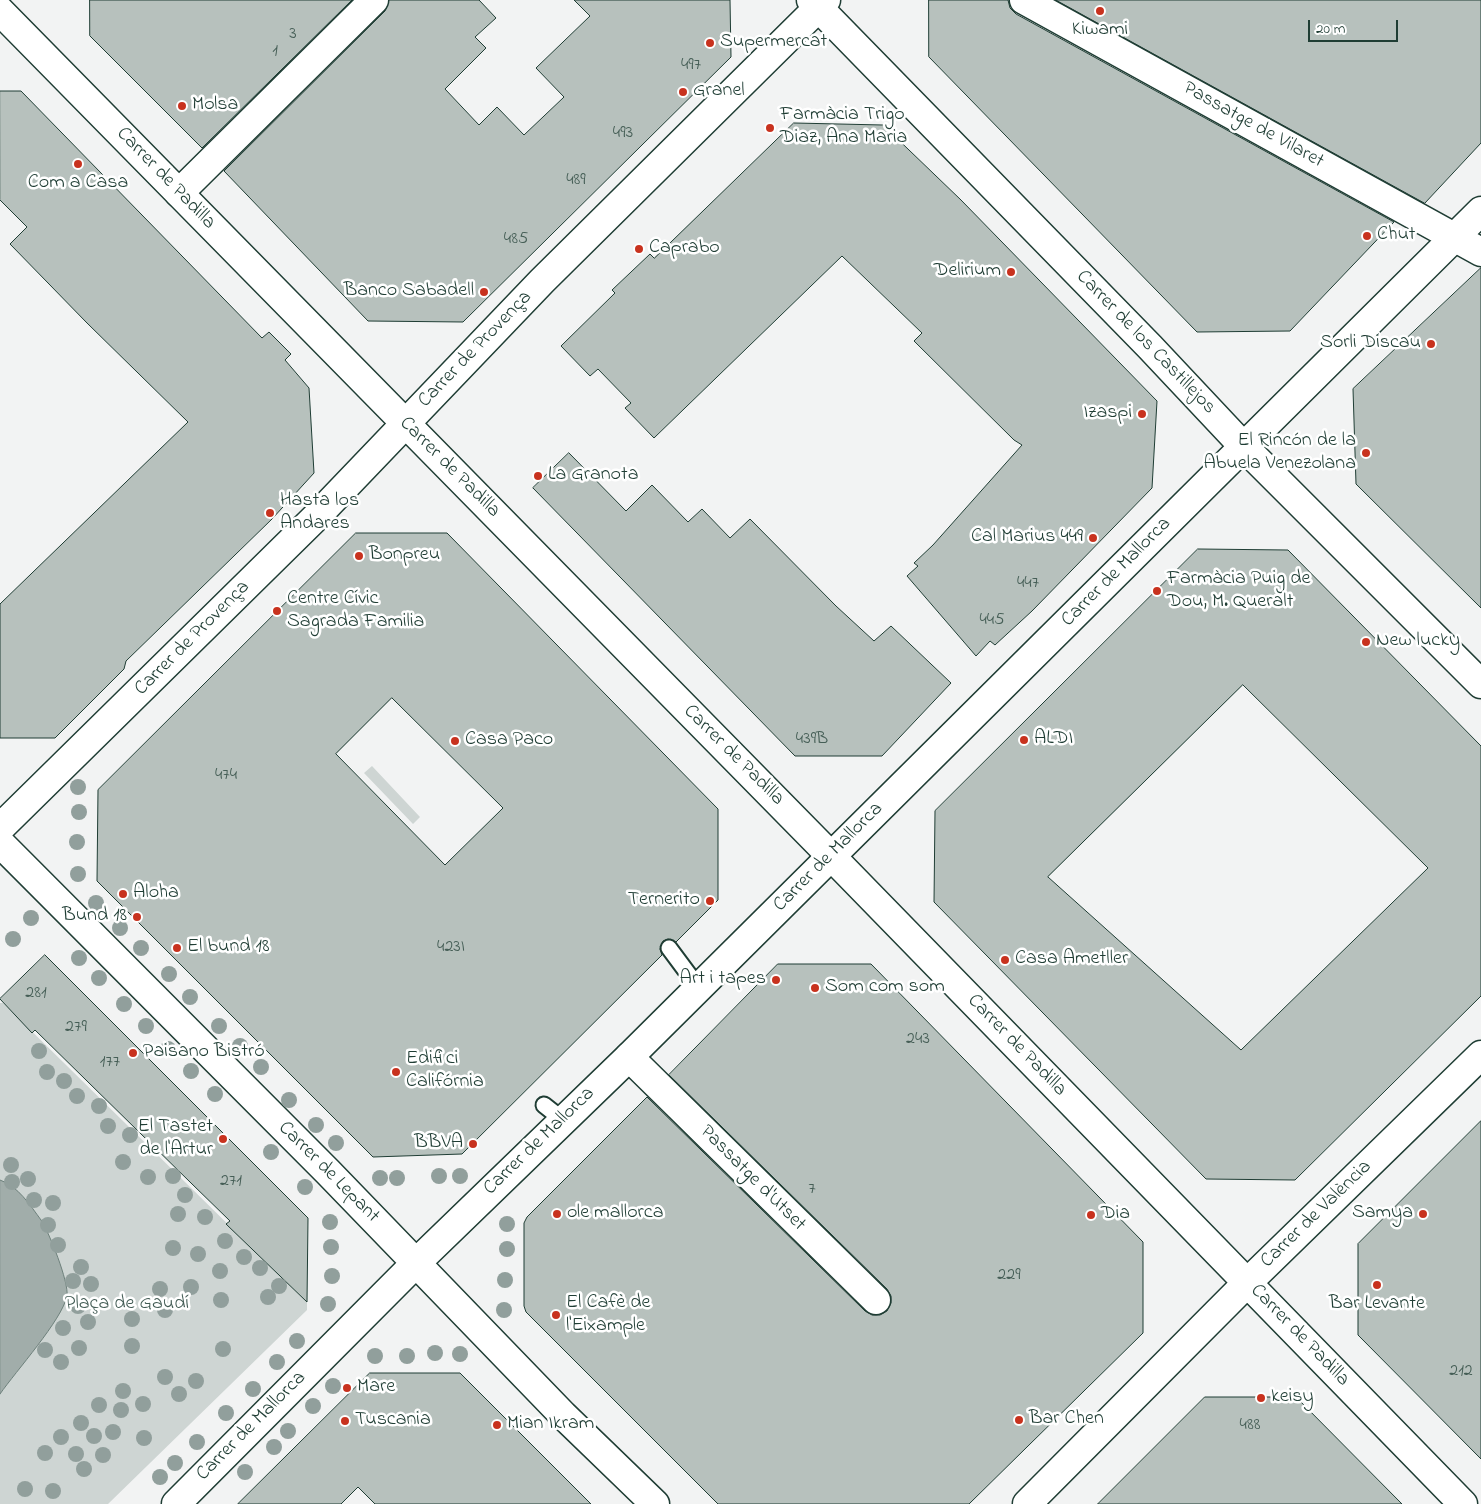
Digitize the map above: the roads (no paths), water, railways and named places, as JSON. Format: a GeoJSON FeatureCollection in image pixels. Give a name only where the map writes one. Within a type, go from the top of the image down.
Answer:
{"type":"FeatureCollection","features":[{"type":"Feature","properties":{"kind":"main road"},"geometry":{"type":"LineString","coordinates":[[179,193],[374,0]]}},
{"type":"Feature","properties":{"kind":"main road","name":"Passatge de Vilaret"},"geometry":{"type":"LineString","coordinates":[[1024,0],[1481,252]]}},
{"type":"Feature","properties":{"kind":"main road","name":"Carrer de Provença"},"geometry":{"type":"LineString","coordinates":[[0,828],[295,538],[542,281],[818,2]]}},
{"type":"Feature","properties":{"kind":"main road","name":"Carrer de los Castillejos"},"geometry":{"type":"LineString","coordinates":[[818,2],[1244,447],[1481,684]]}},
{"type":"Feature","properties":{"kind":"main road","name":"Carrer de Padilla"},"geometry":{"type":"LineString","coordinates":[[0,11],[831,856],[1463,1504]]}},
{"type":"Feature","properties":{"kind":"main road","name":"Carrer de Mallorca"},"geometry":{"type":"LineString","coordinates":[[176,1504],[416,1263],[554,1112],[629,1057],[1481,211]]}},
{"type":"Feature","properties":{"kind":"main road","name":"Carrer de Lepant"},"geometry":{"type":"LineString","coordinates":[[0,843],[416,1263],[563,1415],[655,1504]]}},
{"type":"Feature","properties":{"kind":"main road","name":"Carrer de València"},"geometry":{"type":"LineString","coordinates":[[1027,1504],[1247,1283],[1481,1055]]}},
{"type":"Feature","properties":{"kind":"main road","name":"Passatge d'Utset"},"geometry":{"type":"LineString","coordinates":[[629,1057],[876,1300]]}},
{"type":"Feature","properties":{"kind":"lane"},"geometry":{"type":"LineString","coordinates":[[669,948],[698,987]]}},
{"type":"Feature","properties":{"kind":"place","name":"Kiwami"},"geometry":{"type":"Point","coordinates":[1100,11]}},
{"type":"Feature","properties":{"kind":"place","name":"Supermercat"},"geometry":{"type":"Point","coordinates":[710,43]}},
{"type":"Feature","properties":{"kind":"place","name":"Granel"},"geometry":{"type":"Point","coordinates":[683,92]}},
{"type":"Feature","properties":{"kind":"place","name":"Molsa"},"geometry":{"type":"Point","coordinates":[182,106]}},
{"type":"Feature","properties":{"kind":"place","name":"Farmàcia Trigo Diaz, Ana Maria"},"geometry":{"type":"Point","coordinates":[770,128]}},
{"type":"Feature","properties":{"kind":"place","name":"Com a Casa"},"geometry":{"type":"Point","coordinates":[78,164]}},
{"type":"Feature","properties":{"kind":"place","name":"Chut"},"geometry":{"type":"Point","coordinates":[1367,236]}},
{"type":"Feature","properties":{"kind":"place","name":"Caprabo"},"geometry":{"type":"Point","coordinates":[639,249]}},
{"type":"Feature","properties":{"kind":"place","name":"Delirium"},"geometry":{"type":"Point","coordinates":[1011,272]}},
{"type":"Feature","properties":{"kind":"place","name":"Banco Sabadell"},"geometry":{"type":"Point","coordinates":[484,292]}},
{"type":"Feature","properties":{"kind":"place","name":"Sorli Discau"},"geometry":{"type":"Point","coordinates":[1431,344]}},
{"type":"Feature","properties":{"kind":"place","name":"Izaspi"},"geometry":{"type":"Point","coordinates":[1142,414]}},
{"type":"Feature","properties":{"kind":"place","name":"El Rincón de la Abuela Venezolana"},"geometry":{"type":"Point","coordinates":[1366,453]}},
{"type":"Feature","properties":{"kind":"place","name":"La Granota"},"geometry":{"type":"Point","coordinates":[538,476]}},
{"type":"Feature","properties":{"kind":"place","name":"Hasta los Andares"},"geometry":{"type":"Point","coordinates":[270,513]}},
{"type":"Feature","properties":{"kind":"place","name":"Cal Marius 449"},"geometry":{"type":"Point","coordinates":[1093,538]}},
{"type":"Feature","properties":{"kind":"place","name":"Bonpreu"},"geometry":{"type":"Point","coordinates":[359,556]}},
{"type":"Feature","properties":{"kind":"place","name":"Farmàcia Puig de Dou, M. Queralt"},"geometry":{"type":"Point","coordinates":[1157,591]}},
{"type":"Feature","properties":{"kind":"place","name":"Centre Cívic Sagrada Familia"},"geometry":{"type":"Point","coordinates":[277,611]}},
{"type":"Feature","properties":{"kind":"place","name":"New lucky"},"geometry":{"type":"Point","coordinates":[1366,642]}},
{"type":"Feature","properties":{"kind":"place","name":"ALDI"},"geometry":{"type":"Point","coordinates":[1024,740]}},
{"type":"Feature","properties":{"kind":"place","name":"Casa Paco"},"geometry":{"type":"Point","coordinates":[455,741]}},
{"type":"Feature","properties":{"kind":"place","name":"Aloha"},"geometry":{"type":"Point","coordinates":[123,894]}},
{"type":"Feature","properties":{"kind":"place","name":"Ternerito"},"geometry":{"type":"Point","coordinates":[710,901]}},
{"type":"Feature","properties":{"kind":"place","name":"Bund 18"},"geometry":{"type":"Point","coordinates":[137,917]}},
{"type":"Feature","properties":{"kind":"place","name":"El bund 18"},"geometry":{"type":"Point","coordinates":[177,948]}},
{"type":"Feature","properties":{"kind":"place","name":"Casa Ametller"},"geometry":{"type":"Point","coordinates":[1005,960]}},
{"type":"Feature","properties":{"kind":"place","name":"Art i tapes"},"geometry":{"type":"Point","coordinates":[776,980]}},
{"type":"Feature","properties":{"kind":"place","name":"Som com som"},"geometry":{"type":"Point","coordinates":[815,988]}},
{"type":"Feature","properties":{"kind":"place","name":"Paisano Bistró"},"geometry":{"type":"Point","coordinates":[133,1053]}},
{"type":"Feature","properties":{"kind":"place","name":"Edifici Califórnia"},"geometry":{"type":"Point","coordinates":[396,1072]}},
{"type":"Feature","properties":{"kind":"place","name":"El Tastet de l'Artur"},"geometry":{"type":"Point","coordinates":[223,1139]}},
{"type":"Feature","properties":{"kind":"place","name":"BBVA"},"geometry":{"type":"Point","coordinates":[473,1144]}},
{"type":"Feature","properties":{"kind":"place","name":"ole mallorca"},"geometry":{"type":"Point","coordinates":[557,1214]}},
{"type":"Feature","properties":{"kind":"place","name":"Samya"},"geometry":{"type":"Point","coordinates":[1423,1214]}},
{"type":"Feature","properties":{"kind":"place","name":"Dia"},"geometry":{"type":"Point","coordinates":[1091,1215]}},
{"type":"Feature","properties":{"kind":"place","name":"Bar Levante"},"geometry":{"type":"Point","coordinates":[1377,1285]}},
{"type":"Feature","properties":{"kind":"place","name":"El Cafè de l'Eixample"},"geometry":{"type":"Point","coordinates":[556,1315]}},
{"type":"Feature","properties":{"kind":"place","name":"Mare"},"geometry":{"type":"Point","coordinates":[347,1388]}},
{"type":"Feature","properties":{"kind":"place","name":"keisy"},"geometry":{"type":"Point","coordinates":[1261,1398]}},
{"type":"Feature","properties":{"kind":"place","name":"Bar Chen"},"geometry":{"type":"Point","coordinates":[1019,1420]}},
{"type":"Feature","properties":{"kind":"place","name":"Tuscania"},"geometry":{"type":"Point","coordinates":[345,1421]}},
{"type":"Feature","properties":{"kind":"place","name":"Mian Ikram"},"geometry":{"type":"Point","coordinates":[497,1425]}},
{"type":"Feature","properties":{"kind":"park label","name":"Plaça de Gaudí"},"geometry":{"type":"Point","coordinates":[127,1305]}}]}
